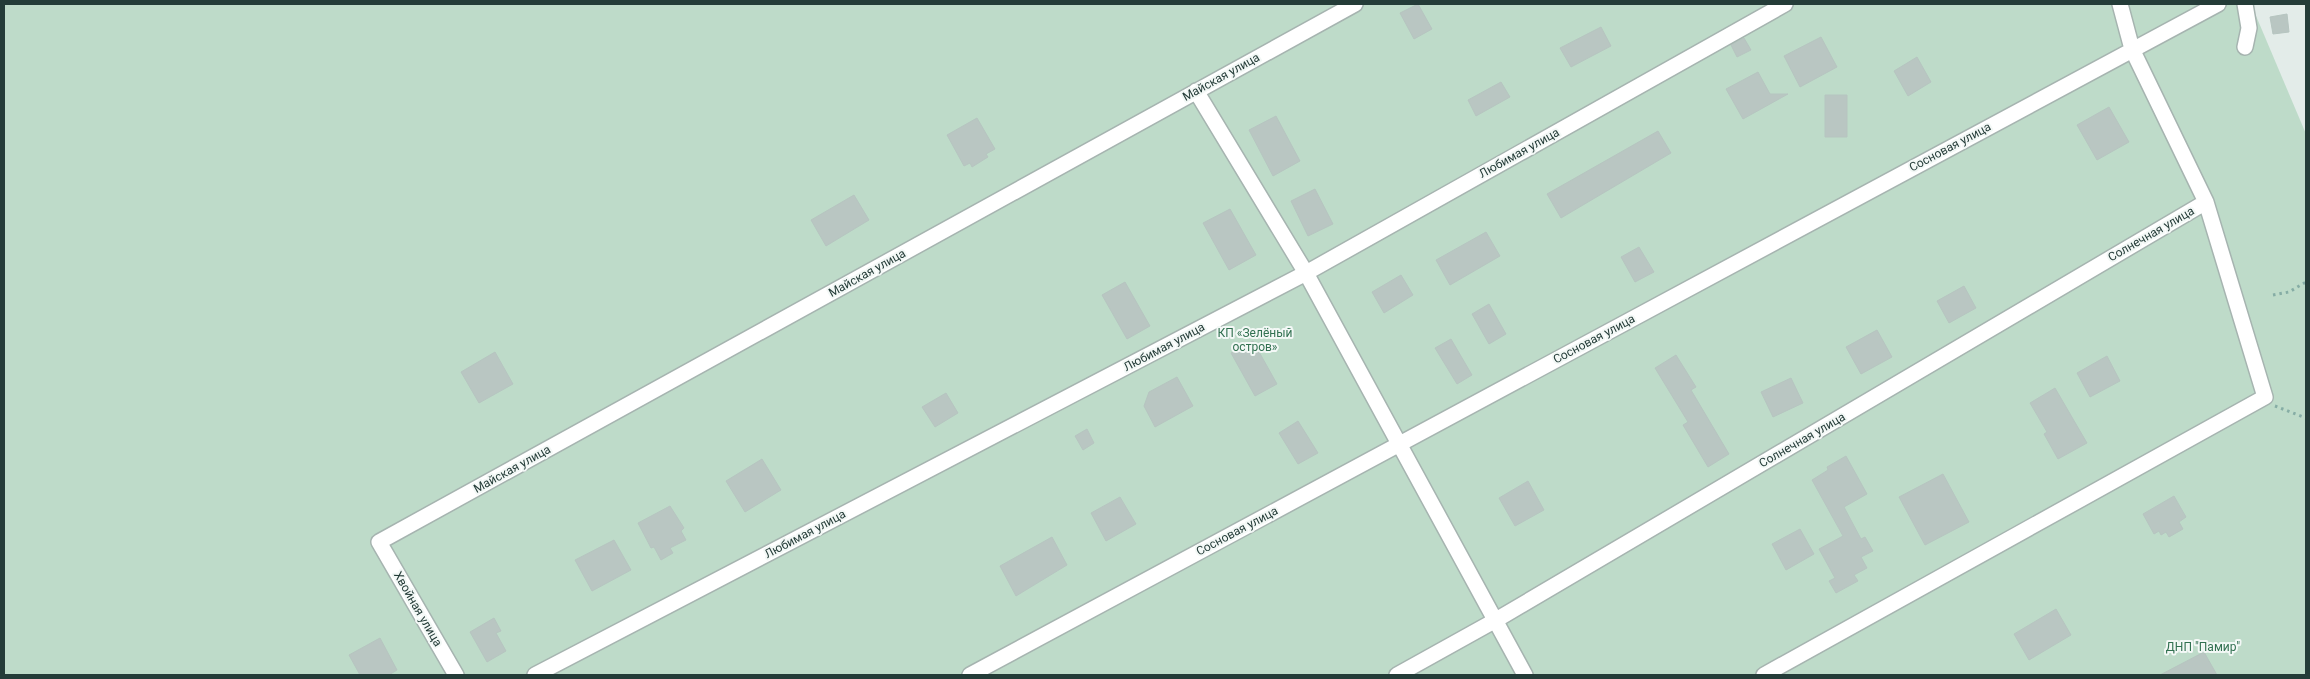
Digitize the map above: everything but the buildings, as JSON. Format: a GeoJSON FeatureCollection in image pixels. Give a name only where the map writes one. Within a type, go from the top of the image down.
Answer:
{"type":"FeatureCollection","features":[{"type":"Feature","properties":{"kind":"street","name":"Майская улица"},"geometry":{"type":"LineString","coordinates":[[379,542],[1355,4]]}},
{"type":"Feature","properties":{"kind":"street","name":"Любимая улица"},"geometry":{"type":"LineString","coordinates":[[535,675],[1306,273],[1785,4]]}},
{"type":"Feature","properties":{"kind":"street"},"geometry":{"type":"LineString","coordinates":[[1764,675],[2266,397],[2206,202],[2132,49],[2120,4]]}},
{"type":"Feature","properties":{"kind":"street","name":"Сосновая улица"},"geometry":{"type":"LineString","coordinates":[[970,675],[2218,4]]}},
{"type":"Feature","properties":{"kind":"street"},"geometry":{"type":"LineString","coordinates":[[2244,47],[2249,28],[2245,4]]}},
{"type":"Feature","properties":{"kind":"street"},"geometry":{"type":"LineString","coordinates":[[1196,91],[1306,273],[1525,675]]}},
{"type":"Feature","properties":{"kind":"street","name":"Солнечная улица"},"geometry":{"type":"LineString","coordinates":[[1397,675],[1496,620],[2206,202]]}},
{"type":"Feature","properties":{"kind":"street","name":"Хвойная улица"},"geometry":{"type":"LineString","coordinates":[[379,542],[456,675]]}},
{"type":"Feature","properties":{"kind":"path"},"geometry":{"type":"LineString","coordinates":[[2273,295],[2288,292],[2306,282]]}},
{"type":"Feature","properties":{"kind":"path"},"geometry":{"type":"LineString","coordinates":[[2265,395],[2276,407],[2306,418]]}},
{"type":"Feature","properties":{"kind":"green space","name":"КП «Зелёный остров»"},"geometry":{"type":"Polygon","coordinates":[[[4,4],[2251,4],[2306,134],[2306,675],[4,675],[4,4]]]}},
{"type":"Feature","properties":{"kind":"park label","name":"ДНП \"Памир\""},"geometry":{"type":"Point","coordinates":[2203,647]}}]}
